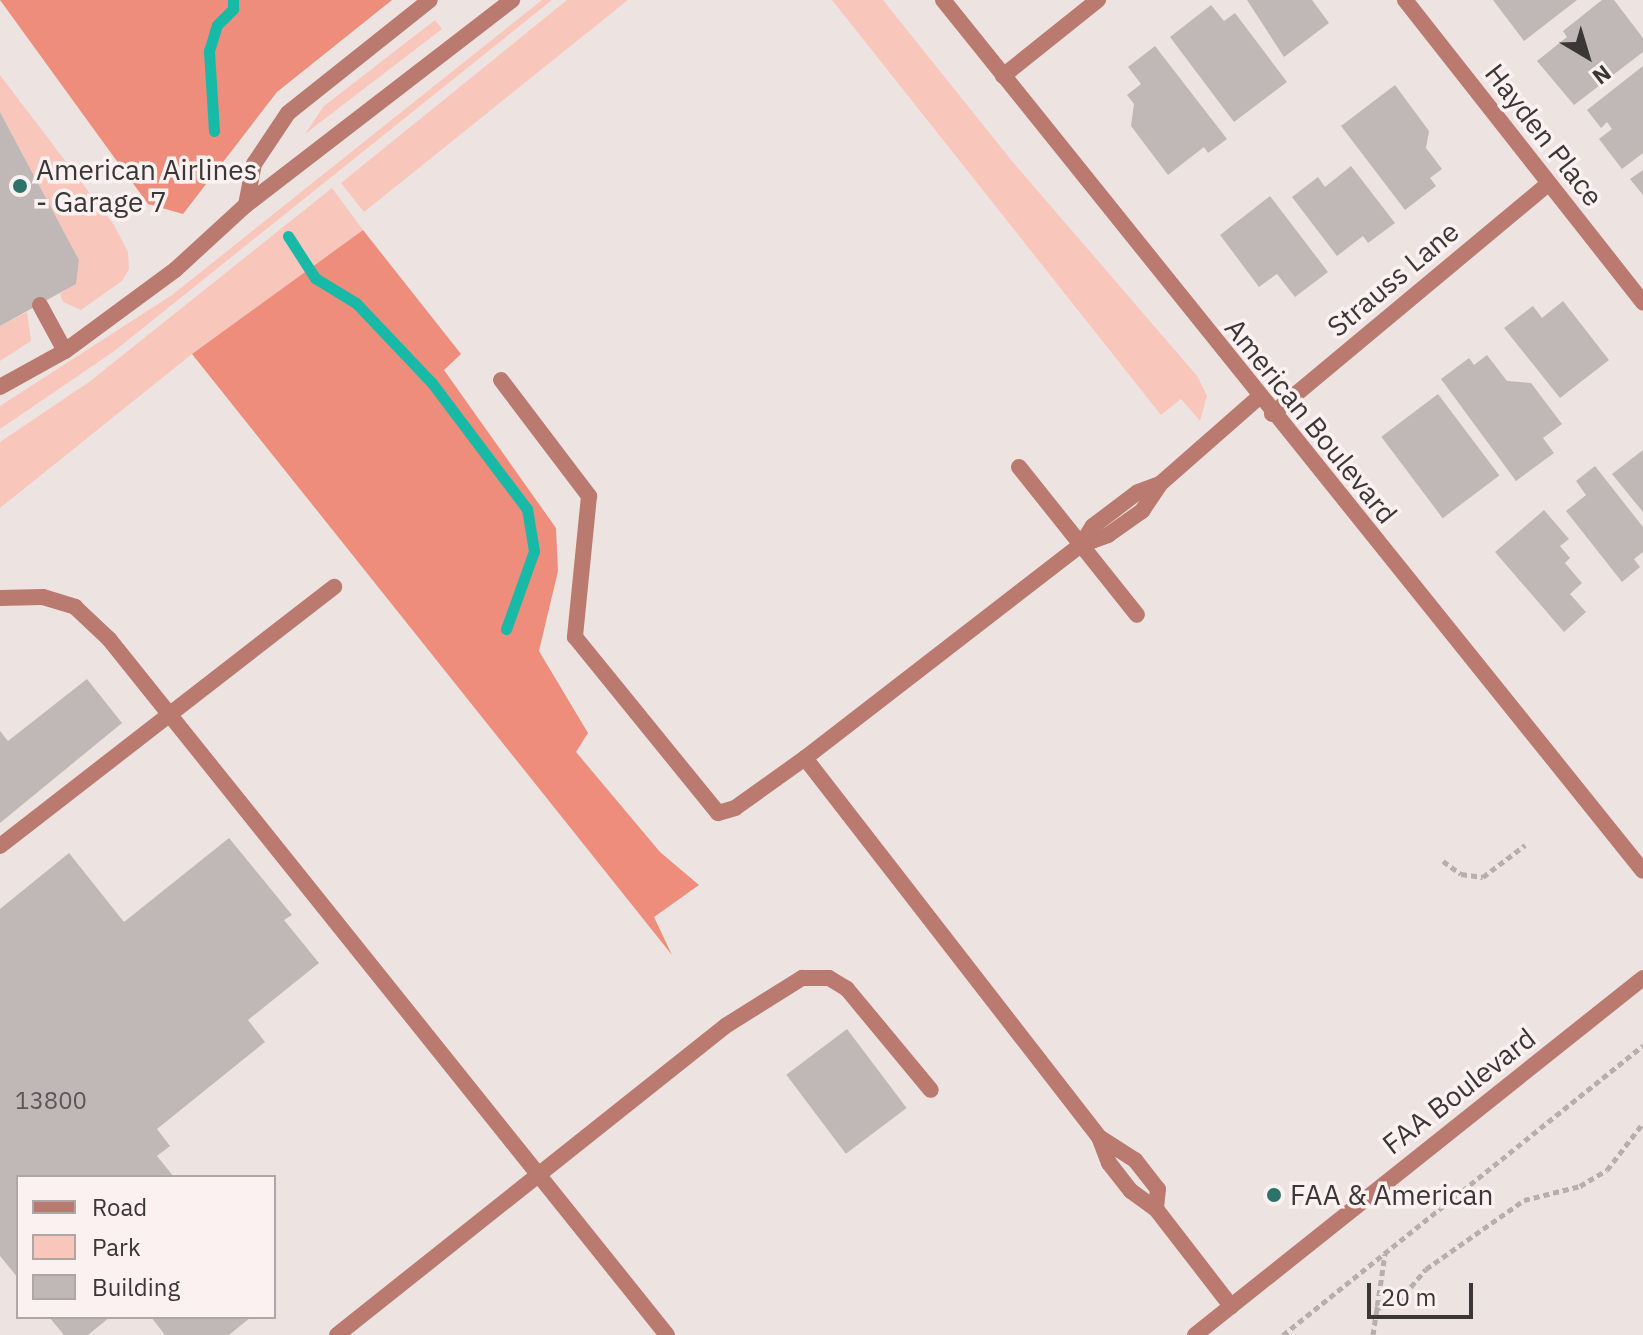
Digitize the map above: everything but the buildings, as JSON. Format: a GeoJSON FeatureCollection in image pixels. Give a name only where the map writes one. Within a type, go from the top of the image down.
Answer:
{"type":"FeatureCollection","features":[{"type":"Feature","properties":{"kind":"street"},"geometry":{"type":"LineString","coordinates":[[246,205],[254,164],[288,113],[430,0]]}},
{"type":"Feature","properties":{"kind":"street"},"geometry":{"type":"LineString","coordinates":[[0,387],[65,351],[175,270],[246,205],[512,0]]}},
{"type":"Feature","properties":{"kind":"street","name":"American Boulevard"},"geometry":{"type":"LineString","coordinates":[[943,0],[1258,398],[1643,871]]}},
{"type":"Feature","properties":{"kind":"street"},"geometry":{"type":"LineString","coordinates":[[1003,76],[1098,0]]}},
{"type":"Feature","properties":{"kind":"street","name":"Hayden Place"},"geometry":{"type":"LineString","coordinates":[[1405,0],[1643,302]]}},
{"type":"Feature","properties":{"kind":"street","name":"Strauss Lane"},"geometry":{"type":"LineString","coordinates":[[1272,414],[1548,184]]}},
{"type":"Feature","properties":{"kind":"street"},"geometry":{"type":"LineString","coordinates":[[40,305],[65,351]]}},
{"type":"Feature","properties":{"kind":"street"},"geometry":{"type":"LineString","coordinates":[[501,380],[589,496],[575,637],[718,813],[735,808],[805,758],[1081,545],[1093,526],[1138,492],[1160,484],[1258,398]]}},
{"type":"Feature","properties":{"kind":"street"},"geometry":{"type":"LineString","coordinates":[[1019,467],[1137,615]]}},
{"type":"Feature","properties":{"kind":"street"},"geometry":{"type":"LineString","coordinates":[[0,846],[334,587]]}},
{"type":"Feature","properties":{"kind":"street"},"geometry":{"type":"LineString","coordinates":[[0,598],[43,597],[75,607],[109,639],[536,1177],[667,1335]]}},
{"type":"Feature","properties":{"kind":"street"},"geometry":{"type":"LineString","coordinates":[[805,758],[1099,1137],[1109,1163],[1131,1191],[1156,1209],[1231,1306]]}},
{"type":"Feature","properties":{"kind":"street"},"geometry":{"type":"LineString","coordinates":[[337,1335],[727,1025],[802,978],[829,978],[847,989],[931,1090]]}},
{"type":"Feature","properties":{"kind":"street","name":"FAA Boulevard"},"geometry":{"type":"LineString","coordinates":[[1195,1335],[1643,978]]}},
{"type":"Feature","properties":{"kind":"path"},"geometry":{"type":"LineString","coordinates":[[1443,861],[1461,874],[1483,877],[1525,845]]}},
{"type":"Feature","properties":{"kind":"path"},"geometry":{"type":"LineString","coordinates":[[1283,1335],[1643,1046]]}},
{"type":"Feature","properties":{"kind":"path"},"geometry":{"type":"LineString","coordinates":[[1375,1309],[1398,1302],[1426,1269],[1524,1200],[1580,1186],[1607,1170],[1643,1123]]}},
{"type":"Feature","properties":{"kind":"path"},"geometry":{"type":"LineString","coordinates":[[1373,1335],[1385,1253]]}},
{"type":"Feature","properties":{"kind":"green space"},"geometry":{"type":"Polygon","coordinates":[[[542,0],[552,0],[113,352],[0,429],[0,406],[172,295],[542,0]]]}},
{"type":"Feature","properties":{"kind":"green space"},"geometry":{"type":"Polygon","coordinates":[[[567,0],[628,0],[364,212],[341,183],[567,0]]]}},
{"type":"Feature","properties":{"kind":"green space"},"geometry":{"type":"Polygon","coordinates":[[[832,0],[883,0],[1012,161],[1198,377],[1207,396],[1200,421],[1181,399],[1161,415],[832,0]]]}},
{"type":"Feature","properties":{"kind":"green space"},"geometry":{"type":"Polygon","coordinates":[[[435,20],[442,29],[305,134],[324,106],[435,20]]]}},
{"type":"Feature","properties":{"kind":"green space"},"geometry":{"type":"Polygon","coordinates":[[[0,75],[114,225],[128,252],[129,269],[122,281],[81,310],[63,302],[60,294],[75,283],[79,260],[0,112],[0,75]]]}},
{"type":"Feature","properties":{"kind":"green space"},"geometry":{"type":"Polygon","coordinates":[[[332,188],[363,230],[192,354],[0,508],[0,442],[89,382],[332,188]]]}},
{"type":"Feature","properties":{"kind":"green space"},"geometry":{"type":"Polygon","coordinates":[[[27,312],[31,341],[0,361],[0,326],[27,312]]]}},
{"type":"Feature","properties":{"kind":"shaded area"},"geometry":{"type":"Polygon","coordinates":[[[0,0],[392,0],[277,92],[183,214],[148,204],[0,0]]]}},
{"type":"Feature","properties":{"kind":"shaded area"},"geometry":{"type":"Polygon","coordinates":[[[363,230],[461,354],[444,370],[556,528],[558,571],[539,651],[588,733],[576,752],[660,852],[699,885],[654,917],[672,955],[192,354],[363,230]]]}},
{"type":"Feature","properties":{"kind":"waterway"},"geometry":{"type":"LineString","coordinates":[[214,131],[209,51],[217,25],[233,9],[233,0]]}},
{"type":"Feature","properties":{"kind":"waterway"},"geometry":{"type":"LineString","coordinates":[[288,236],[315,278],[356,303],[432,383],[527,509],[534,551],[506,629]]}},
{"type":"Feature","properties":{"kind":"place","name":"American Airlines - Garage 7"},"geometry":{"type":"Point","coordinates":[20,186]}},
{"type":"Feature","properties":{"kind":"place","name":"FAA & American"},"geometry":{"type":"Point","coordinates":[1274,1195]}}]}
